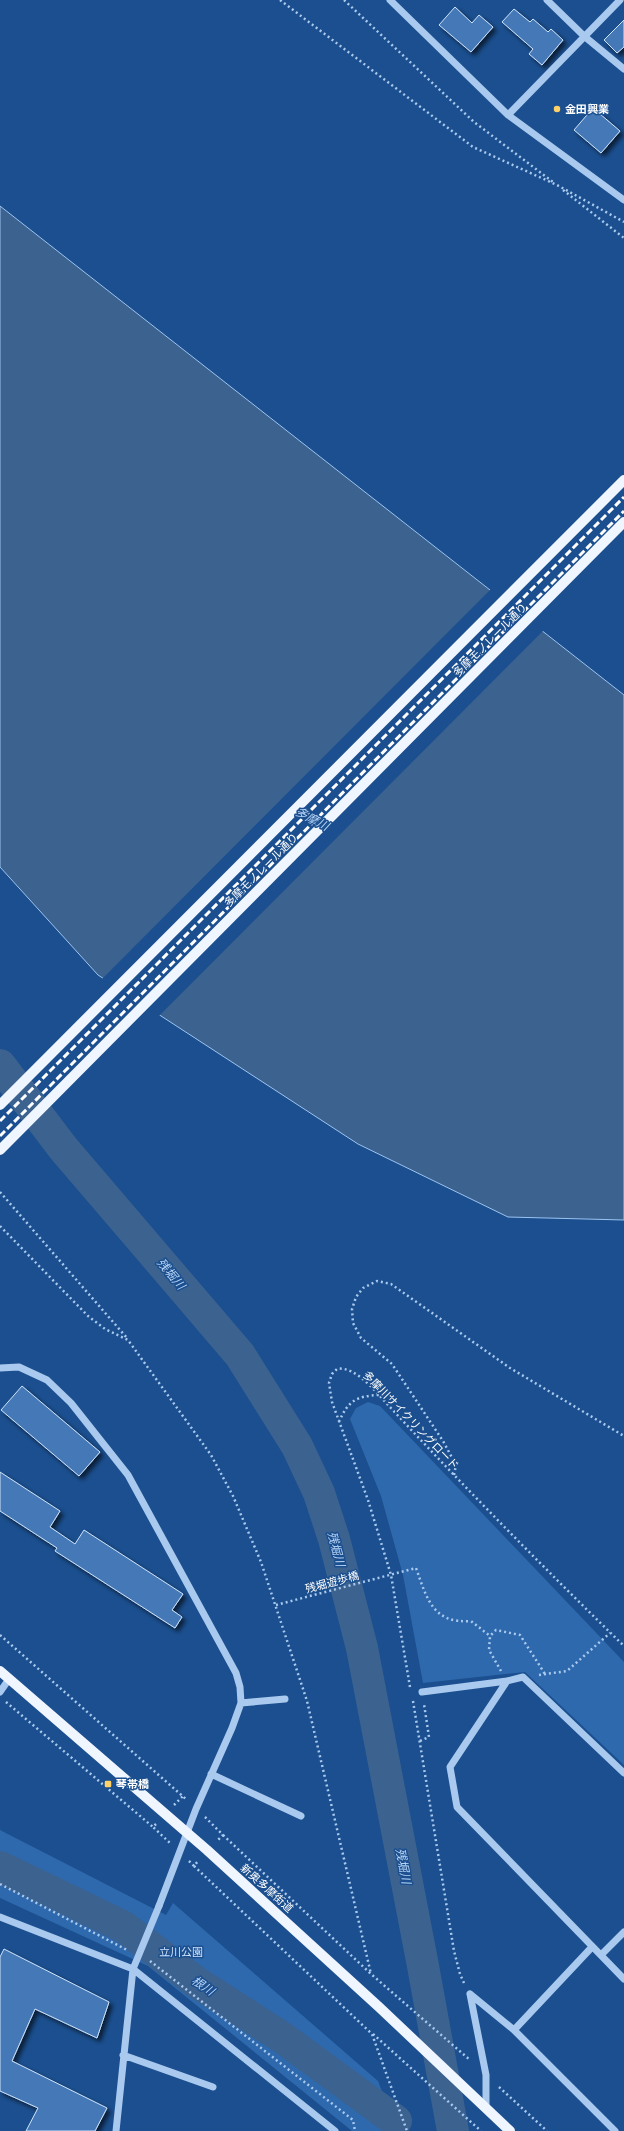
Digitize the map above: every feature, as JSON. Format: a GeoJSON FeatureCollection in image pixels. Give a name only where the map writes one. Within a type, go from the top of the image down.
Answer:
{"type":"FeatureCollection","features":[{"type":"Feature","properties":{"kind":"main road","name":"多摩モノレール通り"},"geometry":{"type":"LineString","coordinates":[[0,1105],[624,480]]}},
{"type":"Feature","properties":{"kind":"main road","name":"多摩モノレール通り"},"geometry":{"type":"LineString","coordinates":[[0,1150],[624,522]]}},
{"type":"Feature","properties":{"kind":"main road","name":"新奥多摩街道"},"geometry":{"type":"LineString","coordinates":[[0,1672],[187,1833],[379,2007],[510,2131]]}},
{"type":"Feature","properties":{"kind":"street"},"geometry":{"type":"LineString","coordinates":[[390,0],[508,115],[624,200]]}},
{"type":"Feature","properties":{"kind":"street"},"geometry":{"type":"LineString","coordinates":[[547,0],[584,36],[624,69]]}},
{"type":"Feature","properties":{"kind":"street"},"geometry":{"type":"LineString","coordinates":[[508,115],[620,0]]}},
{"type":"Feature","properties":{"kind":"street"},"geometry":{"type":"LineString","coordinates":[[0,1368],[19,1367],[47,1380],[71,1403],[128,1474],[236,1673],[240,1687],[241,1703],[232,1728],[211,1774],[133,1969],[116,2131]]}},
{"type":"Feature","properties":{"kind":"street"},"geometry":{"type":"LineString","coordinates":[[422,1692],[523,1677],[624,1773]]}},
{"type":"Feature","properties":{"kind":"street"},"geometry":{"type":"LineString","coordinates":[[0,1692],[9,1679]]}},
{"type":"Feature","properties":{"kind":"street"},"geometry":{"type":"LineString","coordinates":[[507,1680],[450,1767],[458,1807],[624,1979]]}},
{"type":"Feature","properties":{"kind":"street"},"geometry":{"type":"LineString","coordinates":[[241,1703],[285,1699]]}},
{"type":"Feature","properties":{"kind":"street"},"geometry":{"type":"LineString","coordinates":[[211,1774],[300,1816]]}},
{"type":"Feature","properties":{"kind":"street"},"geometry":{"type":"LineString","coordinates":[[0,1917],[133,1969],[335,2131]]}},
{"type":"Feature","properties":{"kind":"street"},"geometry":{"type":"LineString","coordinates":[[601,1955],[624,1932]]}},
{"type":"Feature","properties":{"kind":"street"},"geometry":{"type":"LineString","coordinates":[[514,2030],[592,1947]]}},
{"type":"Feature","properties":{"kind":"street"},"geometry":{"type":"LineString","coordinates":[[470,1994],[514,2030],[615,2131]]}},
{"type":"Feature","properties":{"kind":"street"},"geometry":{"type":"LineString","coordinates":[[470,1994],[486,2075],[486,2108]]}},
{"type":"Feature","properties":{"kind":"street"},"geometry":{"type":"LineString","coordinates":[[123,2055],[213,2087]]}},
{"type":"Feature","properties":{"kind":"path"},"geometry":{"type":"LineString","coordinates":[[280,0],[472,147],[557,184],[624,222]]}},
{"type":"Feature","properties":{"kind":"path"},"geometry":{"type":"LineString","coordinates":[[344,0],[474,122],[557,184],[624,238]]}},
{"type":"Feature","properties":{"kind":"path"},"geometry":{"type":"LineString","coordinates":[[0,1192],[128,1340],[211,1455],[238,1509],[261,1562],[307,1701],[371,1974]]}},
{"type":"Feature","properties":{"kind":"path"},"geometry":{"type":"LineString","coordinates":[[0,1226],[88,1316],[106,1329],[128,1340]]}},
{"type":"Feature","properties":{"kind":"path"},"geometry":{"type":"LineString","coordinates":[[454,1476],[456,1465],[444,1441],[392,1364],[361,1338],[353,1323],[352,1309],[356,1297],[364,1288],[377,1281],[391,1284],[510,1368],[624,1436]]}},
{"type":"Feature","properties":{"kind":"path","name":"多摩川サイクリングロード"},"geometry":{"type":"LineString","coordinates":[[411,1688],[391,1574],[368,1500],[332,1402],[329,1383],[332,1374],[337,1369],[341,1368],[355,1374],[379,1395],[454,1476],[624,1646]]}},
{"type":"Feature","properties":{"kind":"path"},"geometry":{"type":"LineString","coordinates":[[339,1422],[349,1403],[366,1396],[379,1395]]}},
{"type":"Feature","properties":{"kind":"path","name":"残堀遊歩橋"},"geometry":{"type":"LineString","coordinates":[[276,1605],[416,1568],[427,1599],[439,1615],[458,1622],[471,1621],[490,1636]]}},
{"type":"Feature","properties":{"kind":"path"},"geometry":{"type":"LineString","coordinates":[[507,1680],[489,1650],[490,1636],[496,1630],[520,1635],[545,1674]]}},
{"type":"Feature","properties":{"kind":"path"},"geometry":{"type":"LineString","coordinates":[[523,1677],[567,1671],[610,1633]]}},
{"type":"Feature","properties":{"kind":"path"},"geometry":{"type":"LineString","coordinates":[[0,1635],[183,1796]]}},
{"type":"Feature","properties":{"kind":"path"},"geometry":{"type":"LineString","coordinates":[[420,1741],[429,1737],[422,1692]]}},
{"type":"Feature","properties":{"kind":"path"},"geometry":{"type":"LineString","coordinates":[[0,1696],[153,1827]]}},
{"type":"Feature","properties":{"kind":"path"},"geometry":{"type":"LineString","coordinates":[[412,1696],[454,1951],[460,1974],[470,1994]]}},
{"type":"Feature","properties":{"kind":"path"},"geometry":{"type":"LineString","coordinates":[[222,1835],[371,1974],[470,2060]]}},
{"type":"Feature","properties":{"kind":"path"},"geometry":{"type":"LineString","coordinates":[[194,1866],[372,2034],[481,2131]]}},
{"type":"Feature","properties":{"kind":"path"},"geometry":{"type":"LineString","coordinates":[[372,2034],[407,2131]]}},
{"type":"Feature","properties":{"kind":"path"},"geometry":{"type":"LineString","coordinates":[[486,2075],[547,2131]]}},
{"type":"Feature","properties":{"kind":"green space"},"geometry":{"type":"Polygon","coordinates":[[[368,1402],[380,1406],[624,1662],[624,1765],[525,1672],[423,1683],[403,1575],[381,1496],[350,1419],[356,1408],[368,1402]]]}},
{"type":"Feature","properties":{"kind":"green space","name":"立川公園"},"geometry":{"type":"Polygon","coordinates":[[[0,1830],[166,1915],[173,1903],[378,2081],[397,2131],[352,2131],[148,1966],[0,1898],[0,1830]]]}},
{"type":"Feature","properties":{"kind":"water","name":"多摩川"},"geometry":{"type":"Polygon","coordinates":[[[0,206],[624,695],[624,1220],[508,1217],[358,1144],[98,975],[0,867],[0,206]]]}},
{"type":"Feature","properties":{"kind":"pier"},"geometry":{"type":"Polygon","coordinates":[[[491,589],[544,630],[159,1016],[102,979],[491,589]]]}},
{"type":"Feature","properties":{"kind":"building"},"geometry":{"type":"Polygon","coordinates":[[[455,7],[472,23],[479,15],[493,27],[471,52],[439,25],[455,7]]]}},
{"type":"Feature","properties":{"kind":"building"},"geometry":{"type":"Polygon","coordinates":[[[514,9],[530,22],[533,19],[548,32],[551,29],[563,40],[542,65],[529,54],[533,49],[502,22],[514,9]]]}},
{"type":"Feature","properties":{"kind":"building"},"geometry":{"type":"Polygon","coordinates":[[[624,20],[624,47],[617,53],[604,40],[624,20]]]}},
{"type":"Feature","properties":{"kind":"building"},"geometry":{"type":"Polygon","coordinates":[[[593,108],[620,131],[601,153],[574,130],[593,108]]]}},
{"type":"Feature","properties":{"kind":"building"},"geometry":{"type":"Polygon","coordinates":[[[22,1386],[100,1452],[79,1476],[1,1410],[22,1386]]]}},
{"type":"Feature","properties":{"kind":"building"},"geometry":{"type":"Polygon","coordinates":[[[0,1472],[60,1511],[50,1527],[75,1544],[84,1530],[183,1594],[172,1610],[182,1617],[175,1628],[55,1551],[57,1548],[0,1511],[0,1472]]]}},
{"type":"Feature","properties":{"kind":"building"},"geometry":{"type":"Polygon","coordinates":[[[4,1949],[109,2002],[97,2038],[35,2009],[12,2061],[107,2108],[95,2131],[26,2131],[38,2108],[0,2091],[0,1957],[4,1949]]]}},
{"type":"Feature","properties":{"kind":"waterway","name":"残堀川"},"geometry":{"type":"LineString","coordinates":[[0,1065],[63,1148],[240,1355],[297,1446],[319,1493],[334,1539],[362,1648],[453,2131]]}},
{"type":"Feature","properties":{"kind":"waterway","name":"根川"},"geometry":{"type":"LineString","coordinates":[[0,1867],[124,1927],[196,1982],[283,2038],[396,2121]]}},
{"type":"Feature","properties":{"kind":"railway"},"geometry":{"type":"LineString","coordinates":[[0,1121],[624,497]]}},
{"type":"Feature","properties":{"kind":"railway"},"geometry":{"type":"LineString","coordinates":[[0,1136],[624,511]]}},
{"type":"Feature","properties":{"kind":"place","name":"金田興業"},"geometry":{"type":"Point","coordinates":[557,109]}},
{"type":"Feature","properties":{"kind":"place","name":"琴帯橋"},"geometry":{"type":"Point","coordinates":[108,1784]}}]}
